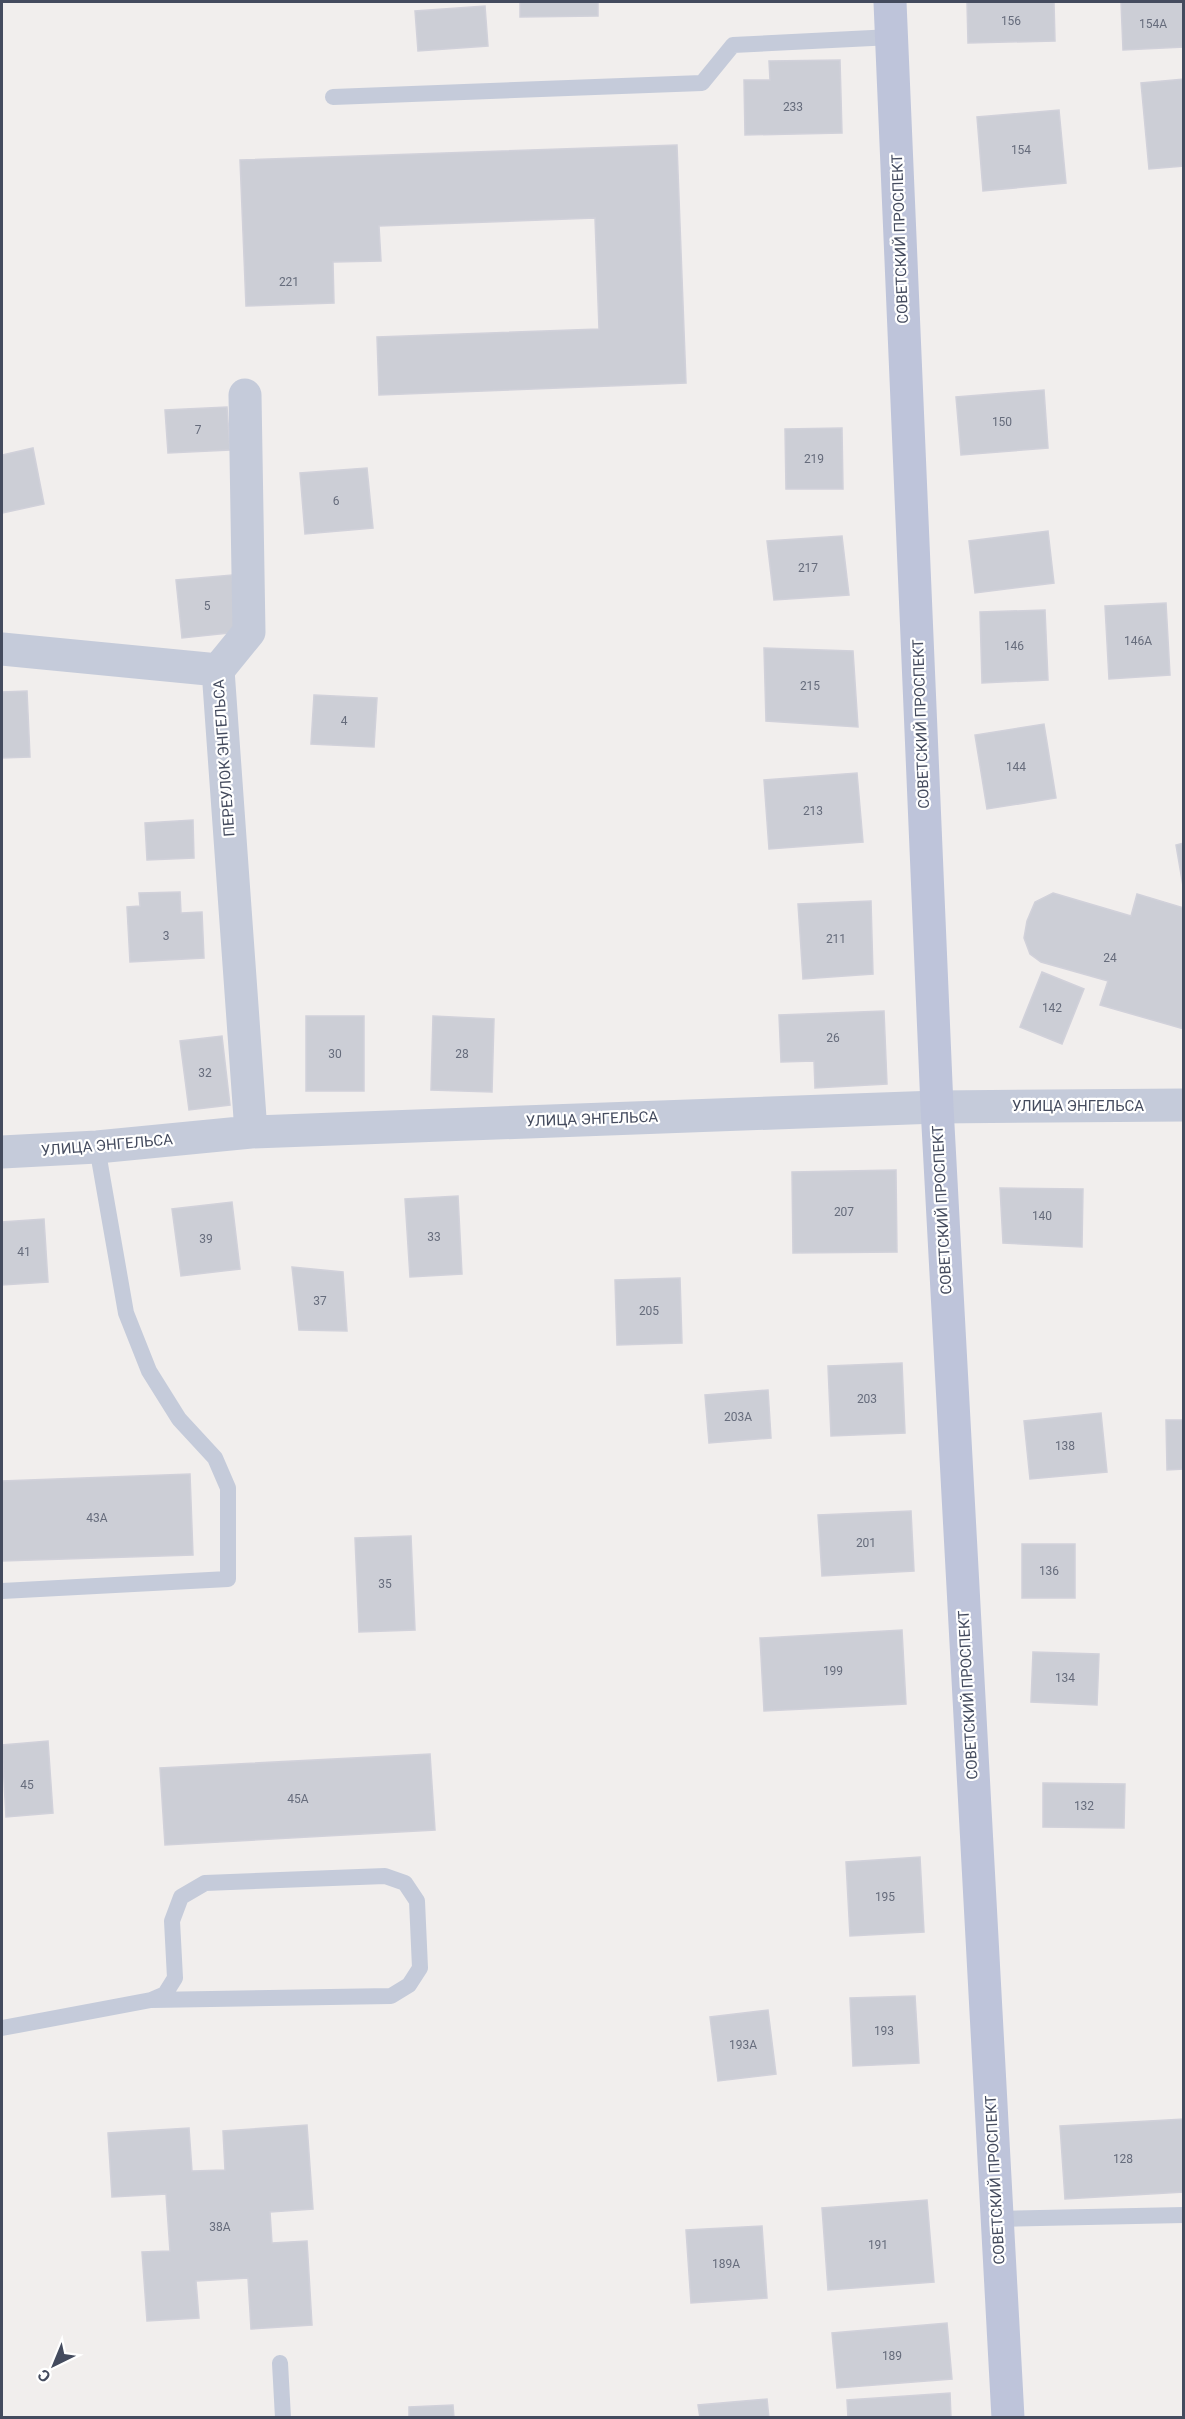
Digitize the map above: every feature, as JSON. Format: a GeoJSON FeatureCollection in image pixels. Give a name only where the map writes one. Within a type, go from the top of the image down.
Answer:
{"type":"FeatureCollection","features":[{"type":"Feature","properties":{"kind":"main road","name":"СОВЕТСКИЙ ПРОСПЕКТ"},"geometry":{"type":"LineString","coordinates":[[890,2],[937,1107],[1008,2418]]}},
{"type":"Feature","properties":{"kind":"street","name":"ПЕРЕУЛОК ЭНГЕЛЬСА"},"geometry":{"type":"LineString","coordinates":[[244,395],[249,632],[218,670],[251,1132]]}},
{"type":"Feature","properties":{"kind":"street"},"geometry":{"type":"LineString","coordinates":[[2,649],[218,670]]}},
{"type":"Feature","properties":{"kind":"street","name":"УЛИЦА ЭНГЕЛЬСА"},"geometry":{"type":"LineString","coordinates":[[2,1152],[97,1147],[251,1132],[937,1107],[1184,1105]]}},
{"type":"Feature","properties":{"kind":"lane"},"geometry":{"type":"LineString","coordinates":[[333,97],[702,83],[733,45],[892,38]]}},
{"type":"Feature","properties":{"kind":"lane"},"geometry":{"type":"LineString","coordinates":[[2,1591],[228,1579],[228,1488],[215,1458],[179,1419],[149,1371],[126,1313],[97,1147]]}},
{"type":"Feature","properties":{"kind":"lane"},"geometry":{"type":"LineString","coordinates":[[2,2028],[151,2001],[391,1996],[409,1985],[420,1968],[417,1901],[405,1883],[385,1876],[205,1883],[181,1898],[172,1921],[175,1978],[165,1994],[151,2001]]}},
{"type":"Feature","properties":{"kind":"lane"},"geometry":{"type":"LineString","coordinates":[[997,2219],[1184,2215]]}},
{"type":"Feature","properties":{"kind":"lane"},"geometry":{"type":"LineString","coordinates":[[280,2363],[283,2418]]}},
{"type":"Feature","properties":{"kind":"building"},"geometry":{"type":"Polygon","coordinates":[[[520,2],[598,2],[598,16],[520,17],[520,2]]]}},
{"type":"Feature","properties":{"kind":"building"},"geometry":{"type":"Polygon","coordinates":[[[967,2],[1054,2],[1055,41],[968,43],[967,2]]]}},
{"type":"Feature","properties":{"kind":"building"},"geometry":{"type":"Polygon","coordinates":[[[1121,2],[1184,2],[1184,47],[1123,50],[1121,2]]]}},
{"type":"Feature","properties":{"kind":"building"},"geometry":{"type":"Polygon","coordinates":[[[485,6],[488,46],[418,51],[415,11],[485,6]]]}},
{"type":"Feature","properties":{"kind":"building"},"geometry":{"type":"Polygon","coordinates":[[[840,60],[842,133],[745,135],[744,80],[770,80],[769,61],[840,60]]]}},
{"type":"Feature","properties":{"kind":"building"},"geometry":{"type":"Polygon","coordinates":[[[1184,79],[1184,166],[1149,169],[1141,83],[1184,79]]]}},
{"type":"Feature","properties":{"kind":"building"},"geometry":{"type":"Polygon","coordinates":[[[1059,110],[1066,183],[983,191],[977,117],[1059,110]]]}},
{"type":"Feature","properties":{"kind":"building"},"geometry":{"type":"Polygon","coordinates":[[[677,145],[686,383],[379,395],[377,337],[599,329],[595,218],[379,226],[381,261],[333,262],[334,303],[246,306],[240,160],[677,145]]]}},
{"type":"Feature","properties":{"kind":"building"},"geometry":{"type":"Polygon","coordinates":[[[1044,390],[1048,448],[961,455],[956,397],[1044,390]]]}},
{"type":"Feature","properties":{"kind":"building"},"geometry":{"type":"Polygon","coordinates":[[[227,407],[230,450],[168,453],[165,410],[227,407]]]}},
{"type":"Feature","properties":{"kind":"building"},"geometry":{"type":"Polygon","coordinates":[[[842,428],[843,489],[786,489],[785,429],[842,428]]]}},
{"type":"Feature","properties":{"kind":"building"},"geometry":{"type":"Polygon","coordinates":[[[33,448],[44,504],[2,513],[2,455],[33,448]]]}},
{"type":"Feature","properties":{"kind":"building"},"geometry":{"type":"Polygon","coordinates":[[[367,468],[373,528],[305,534],[300,473],[367,468]]]}},
{"type":"Feature","properties":{"kind":"building"},"geometry":{"type":"Polygon","coordinates":[[[1048,531],[1054,583],[975,593],[969,541],[1048,531]]]}},
{"type":"Feature","properties":{"kind":"building"},"geometry":{"type":"Polygon","coordinates":[[[842,536],[849,595],[774,600],[767,541],[842,536]]]}},
{"type":"Feature","properties":{"kind":"building"},"geometry":{"type":"Polygon","coordinates":[[[232,575],[238,632],[182,638],[176,580],[232,575]]]}},
{"type":"Feature","properties":{"kind":"building"},"geometry":{"type":"Polygon","coordinates":[[[1166,603],[1170,675],[1109,679],[1105,606],[1166,603]]]}},
{"type":"Feature","properties":{"kind":"building"},"geometry":{"type":"Polygon","coordinates":[[[1045,610],[1048,680],[982,683],[980,612],[1045,610]]]}},
{"type":"Feature","properties":{"kind":"building"},"geometry":{"type":"Polygon","coordinates":[[[764,648],[853,651],[858,727],[766,721],[764,648]]]}},
{"type":"Feature","properties":{"kind":"building"},"geometry":{"type":"Polygon","coordinates":[[[27,691],[30,757],[2,758],[2,692],[27,691]]]}},
{"type":"Feature","properties":{"kind":"building"},"geometry":{"type":"Polygon","coordinates":[[[314,695],[377,698],[374,747],[311,744],[314,695]]]}},
{"type":"Feature","properties":{"kind":"building"},"geometry":{"type":"Polygon","coordinates":[[[1044,724],[1056,798],[987,809],[975,735],[1044,724]]]}},
{"type":"Feature","properties":{"kind":"building"},"geometry":{"type":"Polygon","coordinates":[[[857,773],[863,842],[769,849],[764,780],[857,773]]]}},
{"type":"Feature","properties":{"kind":"building"},"geometry":{"type":"Polygon","coordinates":[[[193,820],[194,858],[147,860],[145,823],[193,820]]]}},
{"type":"Feature","properties":{"kind":"building"},"geometry":{"type":"Polygon","coordinates":[[[1184,843],[1184,886],[1183,886],[1176,845],[1184,843]]]}},
{"type":"Feature","properties":{"kind":"building"},"geometry":{"type":"Polygon","coordinates":[[[180,892],[181,913],[202,912],[204,958],[130,962],[127,907],[140,906],[139,893],[180,892]]]}},
{"type":"Feature","properties":{"kind":"building"},"geometry":{"type":"Polygon","coordinates":[[[1053,893],[1131,916],[1137,894],[1184,908],[1184,1029],[1100,1005],[1108,981],[1041,962],[1030,954],[1024,938],[1027,921],[1035,902],[1053,893]]]}},
{"type":"Feature","properties":{"kind":"building"},"geometry":{"type":"Polygon","coordinates":[[[871,901],[873,974],[803,979],[798,904],[871,901]]]}},
{"type":"Feature","properties":{"kind":"building"},"geometry":{"type":"Polygon","coordinates":[[[1042,972],[1084,989],[1062,1044],[1020,1027],[1042,972]]]}},
{"type":"Feature","properties":{"kind":"building"},"geometry":{"type":"Polygon","coordinates":[[[884,1011],[887,1084],[815,1088],[814,1061],[781,1062],[779,1015],[884,1011]]]}},
{"type":"Feature","properties":{"kind":"building"},"geometry":{"type":"Polygon","coordinates":[[[306,1016],[364,1016],[364,1091],[306,1091],[306,1016]]]}},
{"type":"Feature","properties":{"kind":"building"},"geometry":{"type":"Polygon","coordinates":[[[433,1016],[494,1019],[492,1092],[431,1090],[433,1016]]]}},
{"type":"Feature","properties":{"kind":"building"},"geometry":{"type":"Polygon","coordinates":[[[222,1036],[230,1105],[189,1110],[180,1041],[222,1036]]]}},
{"type":"Feature","properties":{"kind":"building"},"geometry":{"type":"Polygon","coordinates":[[[896,1170],[897,1252],[793,1253],[792,1172],[896,1170]]]}},
{"type":"Feature","properties":{"kind":"building"},"geometry":{"type":"Polygon","coordinates":[[[1000,1188],[1083,1189],[1082,1247],[1003,1243],[1000,1188]]]}},
{"type":"Feature","properties":{"kind":"building"},"geometry":{"type":"Polygon","coordinates":[[[458,1196],[462,1274],[410,1277],[405,1199],[458,1196]]]}},
{"type":"Feature","properties":{"kind":"building"},"geometry":{"type":"Polygon","coordinates":[[[232,1202],[240,1269],[181,1276],[172,1209],[232,1202]]]}},
{"type":"Feature","properties":{"kind":"building"},"geometry":{"type":"Polygon","coordinates":[[[44,1219],[48,1282],[2,1285],[2,1222],[44,1219]]]}},
{"type":"Feature","properties":{"kind":"building"},"geometry":{"type":"Polygon","coordinates":[[[292,1267],[343,1272],[347,1331],[299,1330],[292,1267]]]}},
{"type":"Feature","properties":{"kind":"building"},"geometry":{"type":"Polygon","coordinates":[[[680,1278],[682,1343],[617,1345],[615,1280],[680,1278]]]}},
{"type":"Feature","properties":{"kind":"building"},"geometry":{"type":"Polygon","coordinates":[[[902,1363],[905,1433],[831,1436],[828,1366],[902,1363]]]}},
{"type":"Feature","properties":{"kind":"building"},"geometry":{"type":"Polygon","coordinates":[[[768,1390],[771,1438],[709,1443],[705,1395],[768,1390]]]}},
{"type":"Feature","properties":{"kind":"building"},"geometry":{"type":"Polygon","coordinates":[[[1101,1413],[1107,1472],[1030,1479],[1024,1421],[1101,1413]]]}},
{"type":"Feature","properties":{"kind":"building"},"geometry":{"type":"Polygon","coordinates":[[[1166,1420],[1184,1420],[1184,1469],[1167,1470],[1166,1420]]]}},
{"type":"Feature","properties":{"kind":"building"},"geometry":{"type":"Polygon","coordinates":[[[190,1474],[193,1555],[2,1561],[2,1481],[190,1474]]]}},
{"type":"Feature","properties":{"kind":"building"},"geometry":{"type":"Polygon","coordinates":[[[911,1511],[914,1571],[822,1576],[818,1515],[911,1511]]]}},
{"type":"Feature","properties":{"kind":"building"},"geometry":{"type":"Polygon","coordinates":[[[411,1536],[415,1630],[359,1632],[355,1538],[411,1536]]]}},
{"type":"Feature","properties":{"kind":"building"},"geometry":{"type":"Polygon","coordinates":[[[1022,1544],[1075,1544],[1075,1598],[1022,1598],[1022,1544]]]}},
{"type":"Feature","properties":{"kind":"building"},"geometry":{"type":"Polygon","coordinates":[[[902,1630],[906,1704],[764,1711],[760,1638],[902,1630]]]}},
{"type":"Feature","properties":{"kind":"building"},"geometry":{"type":"Polygon","coordinates":[[[1033,1652],[1099,1654],[1097,1705],[1031,1702],[1033,1652]]]}},
{"type":"Feature","properties":{"kind":"building"},"geometry":{"type":"Polygon","coordinates":[[[48,1741],[53,1813],[6,1817],[2,1745],[48,1741]]]}},
{"type":"Feature","properties":{"kind":"building"},"geometry":{"type":"Polygon","coordinates":[[[430,1754],[435,1830],[165,1845],[160,1768],[430,1754]]]}},
{"type":"Feature","properties":{"kind":"building"},"geometry":{"type":"Polygon","coordinates":[[[1043,1783],[1125,1784],[1124,1828],[1043,1827],[1043,1783]]]}},
{"type":"Feature","properties":{"kind":"building"},"geometry":{"type":"Polygon","coordinates":[[[920,1857],[924,1932],[850,1936],[846,1862],[920,1857]]]}},
{"type":"Feature","properties":{"kind":"building"},"geometry":{"type":"Polygon","coordinates":[[[915,1996],[919,2063],[853,2066],[850,1998],[915,1996]]]}},
{"type":"Feature","properties":{"kind":"building"},"geometry":{"type":"Polygon","coordinates":[[[768,2010],[776,2074],[718,2081],[710,2017],[768,2010]]]}},
{"type":"Feature","properties":{"kind":"building"},"geometry":{"type":"Polygon","coordinates":[[[1184,2119],[1184,2192],[1065,2199],[1060,2126],[1184,2119]]]}},
{"type":"Feature","properties":{"kind":"building"},"geometry":{"type":"Polygon","coordinates":[[[307,2125],[313,2209],[270,2212],[272,2243],[307,2241],[312,2325],[251,2329],[248,2278],[196,2281],[199,2318],[147,2321],[142,2252],[170,2251],[166,2194],[112,2197],[108,2133],[189,2128],[192,2171],[225,2170],[223,2131],[307,2125]]]}},
{"type":"Feature","properties":{"kind":"building"},"geometry":{"type":"Polygon","coordinates":[[[927,2200],[934,2282],[828,2290],[822,2208],[927,2200]]]}},
{"type":"Feature","properties":{"kind":"building"},"geometry":{"type":"Polygon","coordinates":[[[762,2226],[767,2298],[691,2303],[686,2230],[762,2226]]]}},
{"type":"Feature","properties":{"kind":"building"},"geometry":{"type":"Polygon","coordinates":[[[947,2323],[952,2379],[837,2388],[832,2333],[947,2323]]]}},
{"type":"Feature","properties":{"kind":"building"},"geometry":{"type":"Polygon","coordinates":[[[950,2393],[951,2418],[848,2418],[847,2400],[950,2393]]]}},
{"type":"Feature","properties":{"kind":"building"},"geometry":{"type":"Polygon","coordinates":[[[767,2399],[769,2418],[700,2418],[698,2405],[767,2399]]]}},
{"type":"Feature","properties":{"kind":"building"},"geometry":{"type":"Polygon","coordinates":[[[453,2405],[454,2418],[409,2418],[409,2407],[453,2405]]]}}]}
